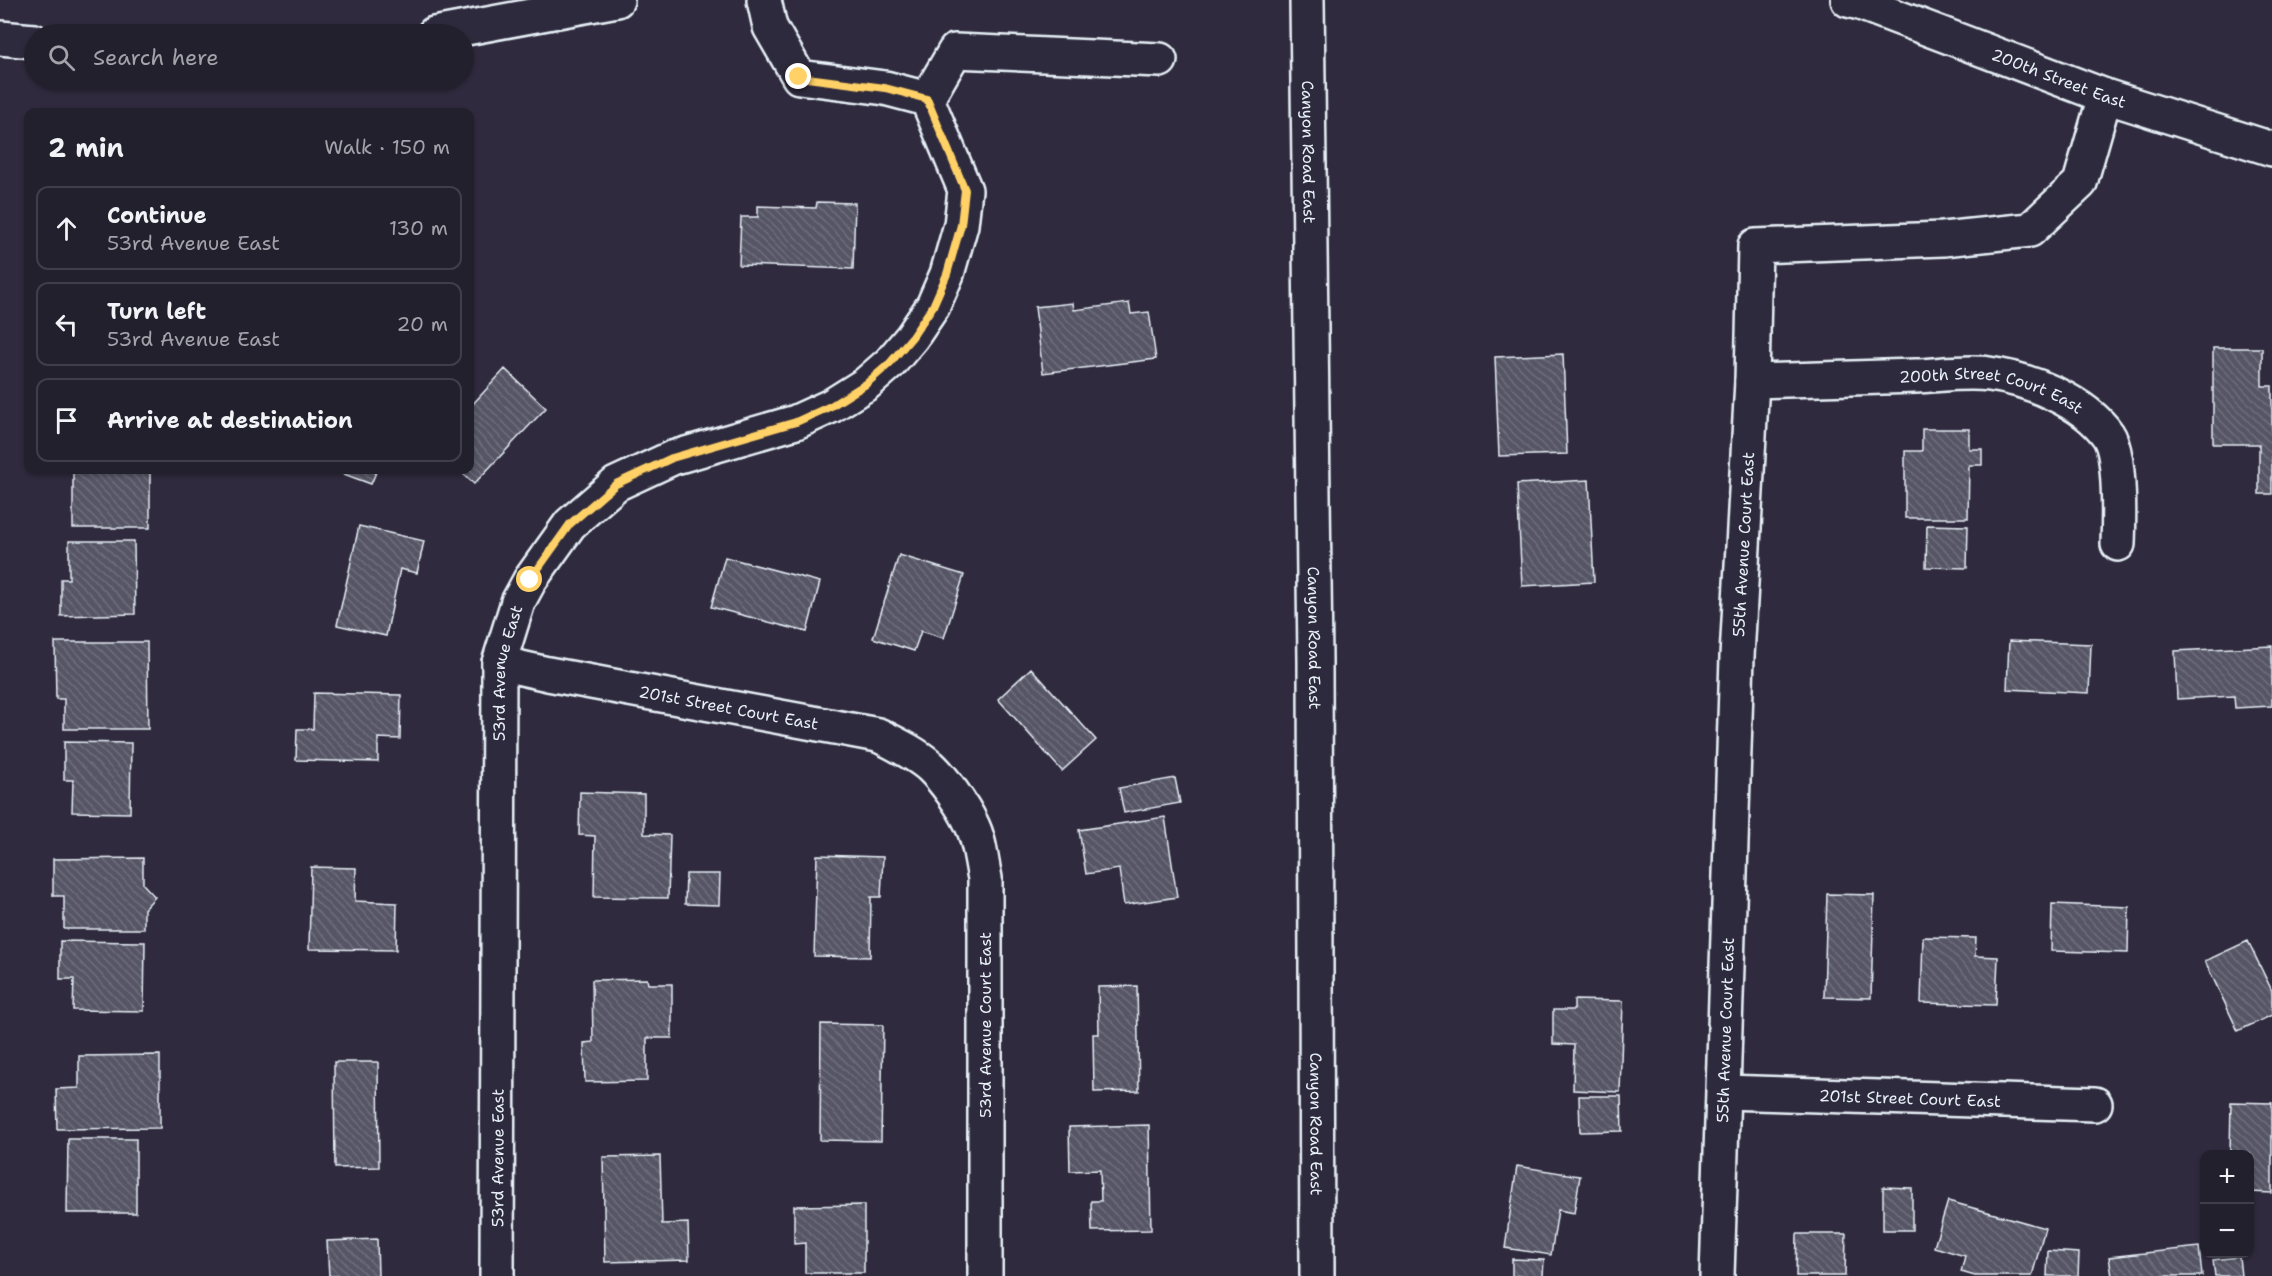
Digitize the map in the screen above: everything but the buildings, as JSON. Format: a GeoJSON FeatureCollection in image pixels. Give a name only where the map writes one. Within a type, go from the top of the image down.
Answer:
{"type":"FeatureCollection","features":[{"type":"Feature","properties":{"kind":"street"},"geometry":{"type":"LineString","coordinates":[[474,27],[617,0]]}},
{"type":"Feature","properties":{"kind":"street"},"geometry":{"type":"LineString","coordinates":[[764,0],[770,27],[799,77],[885,88],[927,99],[955,51],[1160,60]]}},
{"type":"Feature","properties":{"kind":"street","name":"Canyon Road East"},"geometry":{"type":"LineString","coordinates":[[1307,0],[1315,660],[1317,1276]]}},
{"type":"Feature","properties":{"kind":"street","name":"200th Street East"},"geometry":{"type":"LineString","coordinates":[[1848,0],[2105,96],[2272,149]]}},
{"type":"Feature","properties":{"kind":"street"},"geometry":{"type":"LineString","coordinates":[[0,38],[24,40]]}},
{"type":"Feature","properties":{"kind":"street","name":"55th Avenue Court East"},"geometry":{"type":"LineString","coordinates":[[1717,1276],[1737,657],[1752,381],[1755,246],[1943,239],[2030,230],[2080,183],[2105,96]]}},
{"type":"Feature","properties":{"kind":"street","name":"53rd Avenue East"},"geometry":{"type":"LineString","coordinates":[[497,1276],[499,663],[518,602],[530,580],[570,524],[616,484],[672,458],[796,422],[831,406],[866,384],[912,337],[933,306],[947,274],[961,225],[965,190],[927,99]]}},
{"type":"Feature","properties":{"kind":"street","name":"200th Street Court East"},"geometry":{"type":"LineString","coordinates":[[1752,381],[1989,374],[2042,387],[2069,402],[2094,420],[2110,437],[2116,464],[2120,508],[2118,544]]}},
{"type":"Feature","properties":{"kind":"street","name":"201st Street Court East"},"geometry":{"type":"LineString","coordinates":[[499,663],[878,735],[905,749],[930,766],[944,783]]}},
{"type":"Feature","properties":{"kind":"street","name":"53rd Avenue Court East"},"geometry":{"type":"LineString","coordinates":[[944,783],[971,823],[978,842],[985,878],[986,1276]]}},
{"type":"Feature","properties":{"kind":"street","name":"201st Street Court East"},"geometry":{"type":"LineString","coordinates":[[1724,1092],[2095,1104]]}},
{"type":"Feature","properties":{"kind":"route"},"geometry":{"type":"LineString","coordinates":[[530,580],[570,524],[616,484],[672,458],[796,422],[831,406],[866,384],[890,363],[912,337],[933,306],[947,274],[961,225],[965,190],[927,99],[885,88],[799,77]]}}]}
